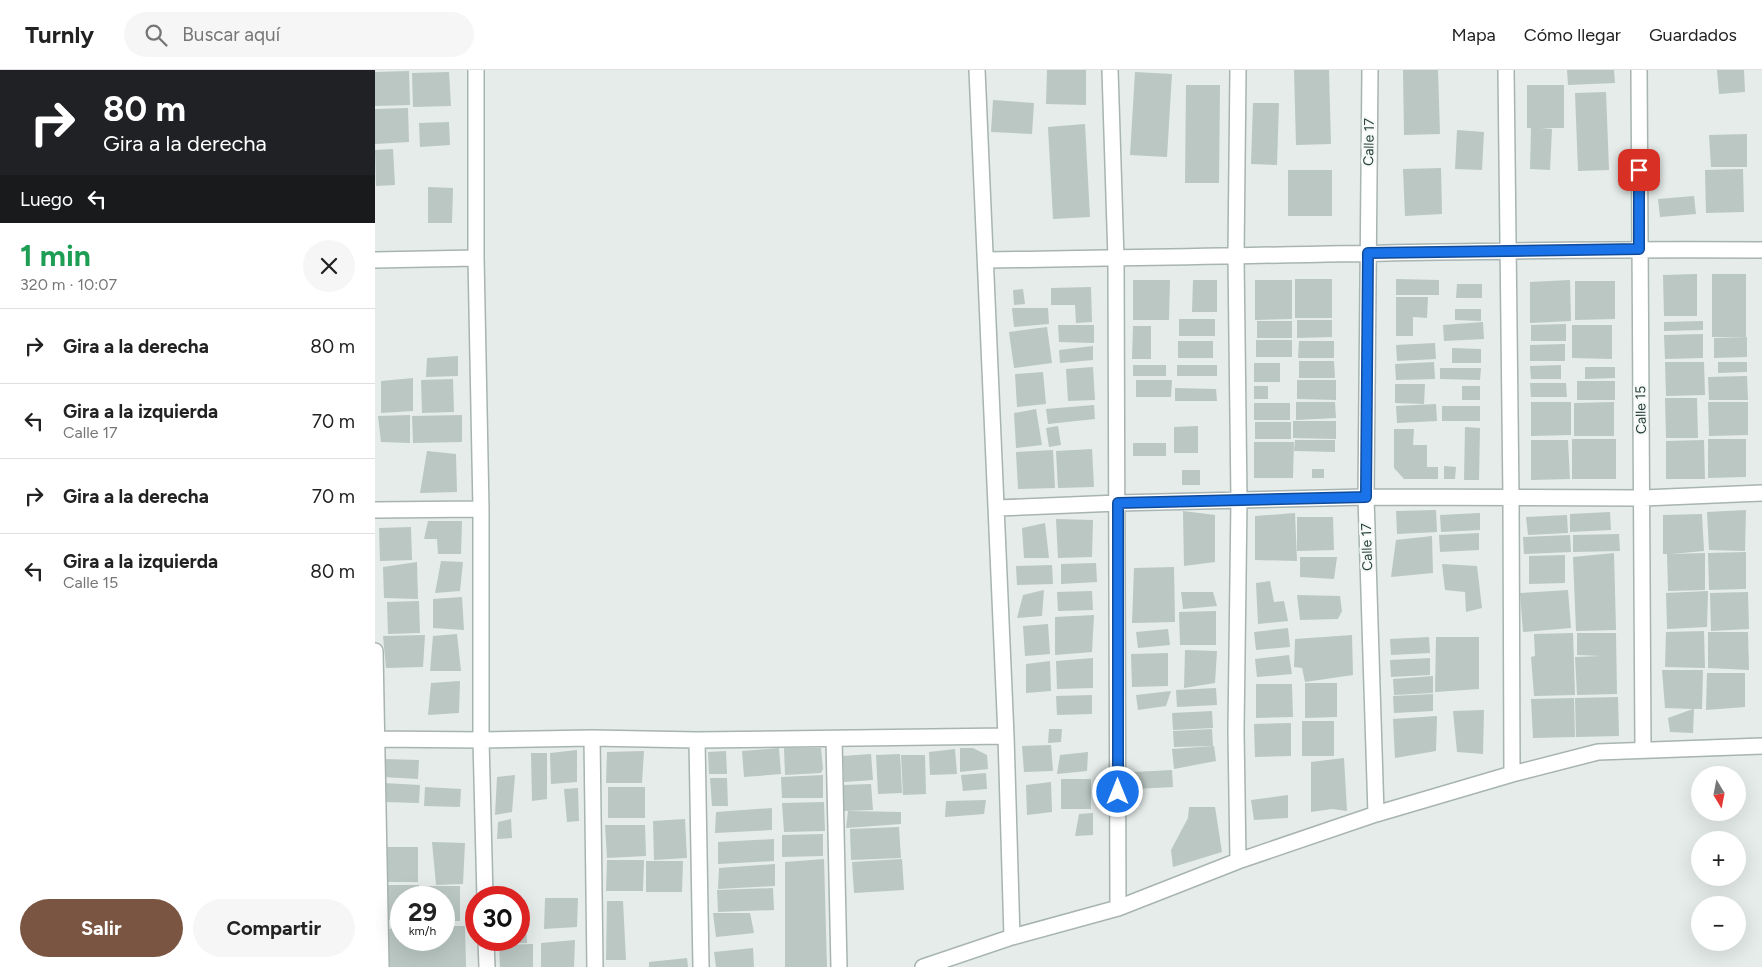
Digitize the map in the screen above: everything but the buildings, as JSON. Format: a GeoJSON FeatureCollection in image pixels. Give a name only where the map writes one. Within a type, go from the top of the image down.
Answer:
{"type":"FeatureCollection","features":[{"type":"Feature","properties":{"kind":"street"},"geometry":{"type":"LineString","coordinates":[[476,70],[476,258],[481,509],[481,740],[485,886]]}},
{"type":"Feature","properties":{"kind":"street"},"geometry":{"type":"LineString","coordinates":[[977,70],[997,508],[1012,937]]}},
{"type":"Feature","properties":{"kind":"street"},"geometry":{"type":"LineString","coordinates":[[1110,70],[1116,259],[1118,908]]}},
{"type":"Feature","properties":{"kind":"street"},"geometry":{"type":"LineString","coordinates":[[1238,70],[1236,257],[1239,500],[1236,731],[1238,861]]}},
{"type":"Feature","properties":{"kind":"street","name":"Calle 17"},"geometry":{"type":"LineString","coordinates":[[1370,70],[1366,497],[1376,814]]}},
{"type":"Feature","properties":{"kind":"street"},"geometry":{"type":"LineString","coordinates":[[1505,70],[1509,251],[1512,774]]}},
{"type":"Feature","properties":{"kind":"street","name":"Calle 15"},"geometry":{"type":"LineString","coordinates":[[1639,70],[1643,749]]}},
{"type":"Feature","properties":{"kind":"street"},"geometry":{"type":"LineString","coordinates":[[986,260],[1639,249],[1762,250]]}},
{"type":"Feature","properties":{"kind":"street"},"geometry":{"type":"LineString","coordinates":[[375,260],[476,258]]}},
{"type":"Feature","properties":{"kind":"street"},"geometry":{"type":"LineString","coordinates":[[997,508],[1366,497],[1643,498],[1762,493]]}},
{"type":"Feature","properties":{"kind":"street"},"geometry":{"type":"LineString","coordinates":[[375,510],[481,509]]}},
{"type":"Feature","properties":{"kind":"street"},"geometry":{"type":"LineString","coordinates":[[375,651],[375,739],[381,967]]}},
{"type":"Feature","properties":{"kind":"street"},"geometry":{"type":"LineString","coordinates":[[375,739],[592,738],[697,740],[1006,736]]}},
{"type":"Feature","properties":{"kind":"street"},"geometry":{"type":"LineString","coordinates":[[592,738],[595,967]]}},
{"type":"Feature","properties":{"kind":"street"},"geometry":{"type":"LineString","coordinates":[[834,739],[839,967]]}},
{"type":"Feature","properties":{"kind":"street"},"geometry":{"type":"LineString","coordinates":[[697,740],[701,967]]}},
{"type":"Feature","properties":{"kind":"street"},"geometry":{"type":"LineString","coordinates":[[923,967],[1012,937],[1118,908],[1238,861],[1376,814],[1512,774],[1598,752],[1762,746]]}},
{"type":"Feature","properties":{"kind":"street"},"geometry":{"type":"LineString","coordinates":[[486,951],[487,967]]}},
{"type":"Feature","properties":{"kind":"route"},"geometry":{"type":"LineString","coordinates":[[1118,792],[1118,503],[1366,497],[1368,253],[1639,249],[1639,170]]}}]}
